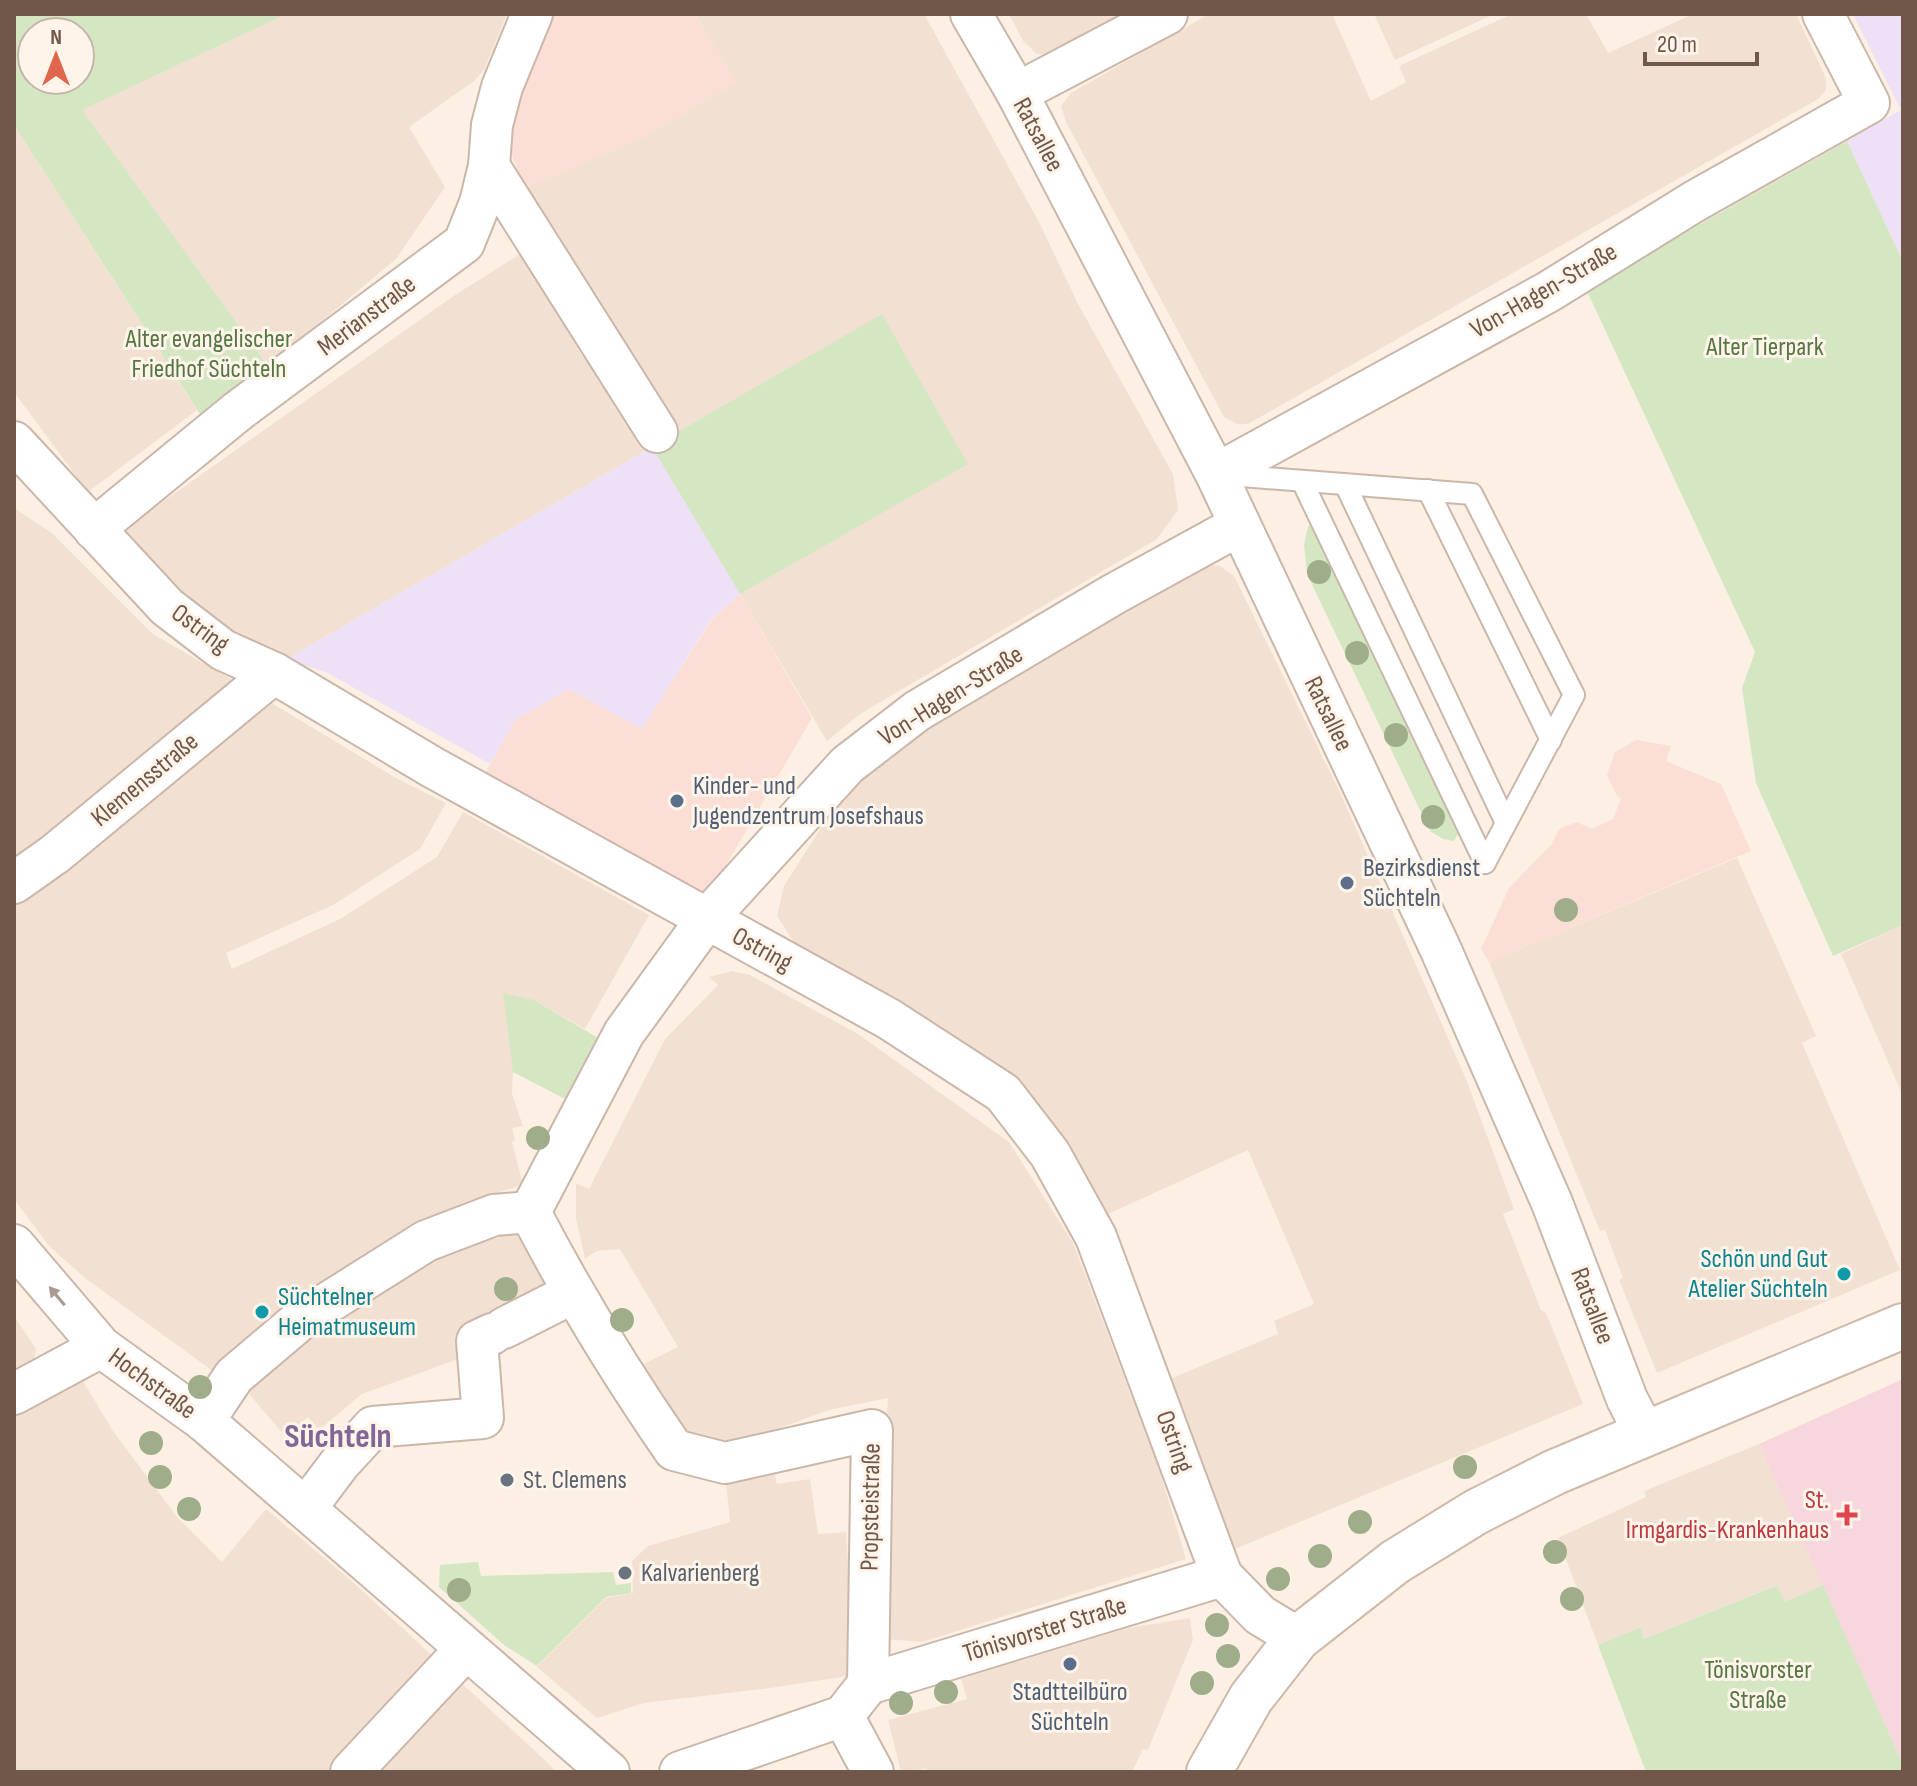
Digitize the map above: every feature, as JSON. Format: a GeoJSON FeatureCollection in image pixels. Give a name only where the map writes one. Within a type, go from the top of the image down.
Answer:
{"type":"FeatureCollection","features":[{"type":"Feature","properties":{"kind":"main road"},"geometry":{"type":"LineString","coordinates":[[1209,1772],[1251,1698],[1298,1638],[1395,1562],[1476,1512],[1555,1472],[1903,1326]]}},
{"type":"Feature","properties":{"kind":"street","name":"Merianstraße"},"geometry":{"type":"LineString","coordinates":[[94,529],[238,411],[464,243],[480,203],[489,166],[492,125],[502,87],[532,14]]}},
{"type":"Feature","properties":{"kind":"street","name":"Ratsallee"},"geometry":{"type":"LineString","coordinates":[[971,14],[1017,93],[1216,474],[1446,962],[1552,1203],[1627,1399],[1645,1434]]}},
{"type":"Feature","properties":{"kind":"street"},"geometry":{"type":"LineString","coordinates":[[1017,93],[1167,14]]}},
{"type":"Feature","properties":{"kind":"street","name":"Von-Hagen-Straße"},"geometry":{"type":"LineString","coordinates":[[1216,474],[1548,292],[1695,201],[1869,103],[1823,14]]}},
{"type":"Feature","properties":{"kind":"street"},"geometry":{"type":"LineString","coordinates":[[489,166],[657,432]]}},
{"type":"Feature","properties":{"kind":"street","name":"Ostring"},"geometry":{"type":"LineString","coordinates":[[14,442],[167,607],[223,650],[274,673],[432,767],[889,1019],[1003,1093],[1050,1154],[1096,1237],[1222,1576],[1260,1615],[1298,1638]]}},
{"type":"Feature","properties":{"kind":"street","name":"Von-Hagen-Straße"},"geometry":{"type":"LineString","coordinates":[[706,920],[847,765],[917,711],[1114,594],[1238,526]]}},
{"type":"Feature","properties":{"kind":"street","name":"Klemensstraße"},"geometry":{"type":"LineString","coordinates":[[14,883],[55,854],[274,673]]}},
{"type":"Feature","properties":{"kind":"street"},"geometry":{"type":"LineString","coordinates":[[204,1421],[234,1376],[299,1321],[426,1241],[494,1215],[530,1212],[624,1033],[706,920]]}},
{"type":"Feature","properties":{"kind":"street","name":"Propsteistraße"},"geometry":{"type":"LineString","coordinates":[[530,1212],[573,1293],[674,1450],[725,1463],[872,1430],[868,1684]]}},
{"type":"Feature","properties":{"kind":"street","name":"Hochstraße"},"geometry":{"type":"LineString","coordinates":[[14,1245],[101,1347],[204,1421],[306,1508],[456,1659],[609,1772]]}},
{"type":"Feature","properties":{"kind":"street"},"geometry":{"type":"LineString","coordinates":[[306,1508],[340,1463],[373,1427],[483,1418],[477,1341],[573,1293]]}},
{"type":"Feature","properties":{"kind":"street"},"geometry":{"type":"LineString","coordinates":[[14,1394],[101,1347]]}},
{"type":"Feature","properties":{"kind":"street","name":"Tönisvorster Straße"},"geometry":{"type":"LineString","coordinates":[[868,1684],[1222,1576]]}},
{"type":"Feature","properties":{"kind":"street"},"geometry":{"type":"LineString","coordinates":[[351,1772],[456,1659]]}},
{"type":"Feature","properties":{"kind":"street"},"geometry":{"type":"LineString","coordinates":[[680,1772],[843,1716],[868,1684]]}},
{"type":"Feature","properties":{"kind":"street"},"geometry":{"type":"LineString","coordinates":[[843,1716],[873,1772]]}},
{"type":"Feature","properties":{"kind":"lane"},"geometry":{"type":"LineString","coordinates":[[1216,474],[1472,494],[1574,695],[1485,863],[1302,481]]}},
{"type":"Feature","properties":{"kind":"lane"},"geometry":{"type":"LineString","coordinates":[[1345,484],[1506,823]]}},
{"type":"Feature","properties":{"kind":"lane"},"geometry":{"type":"LineString","coordinates":[[1428,490],[1551,740]]}},
{"type":"Feature","properties":{"kind":"shaded area"},"geometry":{"type":"Polygon","coordinates":[[[287,14],[507,14],[484,70],[474,81],[409,127],[445,187],[396,259],[268,366],[81,110],[287,14]]]}},
{"type":"Feature","properties":{"kind":"shaded area"},"geometry":{"type":"Polygon","coordinates":[[[555,14],[695,14],[736,82],[642,138],[524,188],[509,147],[514,109],[555,14]]]}},
{"type":"Feature","properties":{"kind":"shaded area"},"geometry":{"type":"Polygon","coordinates":[[[695,14],[924,14],[1039,222],[1078,304],[1173,474],[1178,510],[1157,539],[860,714],[827,741],[740,594],[967,463],[674,435],[524,188],[642,138],[736,82],[695,14]]]}},
{"type":"Feature","properties":{"kind":"shaded area"},"geometry":{"type":"Polygon","coordinates":[[[1009,14],[1129,14],[1102,30],[1099,25],[1049,54],[1037,54],[1023,41],[1009,14]]]}},
{"type":"Feature","properties":{"kind":"shaded area"},"geometry":{"type":"Polygon","coordinates":[[[1209,14],[1332,14],[1371,101],[1406,82],[1399,66],[1512,14],[1586,14],[1608,53],[1693,14],[1796,14],[1826,78],[1826,90],[1818,99],[1248,424],[1237,424],[1224,417],[1066,122],[1061,106],[1071,93],[1209,14]]]}},
{"type":"Feature","properties":{"kind":"shaded area"},"geometry":{"type":"Polygon","coordinates":[[[1374,14],[1494,14],[1395,60],[1374,14]]]}},
{"type":"Feature","properties":{"kind":"shaded area"},"geometry":{"type":"Polygon","coordinates":[[[1853,14],[1903,14],[1903,262],[1847,141],[1901,110],[1853,14]]]}},
{"type":"Feature","properties":{"kind":"shaded area"},"geometry":{"type":"Polygon","coordinates":[[[14,125],[197,410],[88,492],[14,392],[14,125]]]}},
{"type":"Feature","properties":{"kind":"shaded area"},"geometry":{"type":"Polygon","coordinates":[[[522,253],[582,356],[597,348],[652,447],[285,660],[198,614],[123,530],[455,295],[522,253]]]}},
{"type":"Feature","properties":{"kind":"shaded area"},"geometry":{"type":"Polygon","coordinates":[[[652,447],[740,594],[710,621],[642,729],[569,689],[516,719],[490,764],[326,672],[285,660],[652,447]]]}},
{"type":"Feature","properties":{"kind":"shaded area"},"geometry":{"type":"Polygon","coordinates":[[[14,508],[52,533],[153,634],[243,686],[14,872],[14,508]]]}},
{"type":"Feature","properties":{"kind":"shaded area"},"geometry":{"type":"Polygon","coordinates":[[[1208,564],[1220,566],[1234,576],[1339,790],[1466,1079],[1514,1209],[1503,1214],[1583,1404],[1230,1551],[1172,1378],[1278,1334],[1274,1321],[1314,1304],[1248,1150],[1108,1214],[1037,1108],[917,1015],[793,941],[777,916],[784,886],[827,818],[883,757],[925,726],[1208,564]]]}},
{"type":"Feature","properties":{"kind":"shaded area"},"geometry":{"type":"Polygon","coordinates":[[[740,594],[812,718],[708,896],[485,773],[516,719],[569,689],[642,728],[711,621],[740,594]]]}},
{"type":"Feature","properties":{"kind":"shaded area"},"geometry":{"type":"Polygon","coordinates":[[[265,699],[396,778],[446,803],[420,849],[333,905],[226,953],[232,969],[340,919],[437,857],[463,812],[649,915],[585,1029],[534,1000],[513,1072],[512,1094],[523,1126],[512,1128],[515,1140],[512,1142],[523,1185],[475,1199],[433,1223],[221,1377],[85,1278],[49,1246],[14,1199],[14,899],[265,699]]]}},
{"type":"Feature","properties":{"kind":"shaded area"},"geometry":{"type":"Polygon","coordinates":[[[1636,740],[1671,746],[1666,761],[1721,784],[1751,851],[1489,962],[1481,949],[1509,888],[1552,844],[1559,829],[1577,822],[1592,829],[1613,819],[1621,798],[1607,775],[1615,752],[1636,740]]]}},
{"type":"Feature","properties":{"kind":"shaded area"},"geometry":{"type":"Polygon","coordinates":[[[1737,858],[1816,1036],[1802,1043],[1900,1270],[1657,1373],[1619,1280],[1623,1278],[1605,1230],[1600,1231],[1489,962],[1737,858]]]}},
{"type":"Feature","properties":{"kind":"shaded area"},"geometry":{"type":"Polygon","coordinates":[[[1903,925],[1903,1096],[1841,954],[1903,925]]]}},
{"type":"Feature","properties":{"kind":"shaded area"},"geometry":{"type":"Polygon","coordinates":[[[732,971],[750,975],[858,1034],[1009,1142],[1073,1243],[1159,1469],[1186,1559],[922,1642],[873,1638],[888,1398],[829,1410],[722,1449],[669,1428],[641,1365],[678,1347],[620,1249],[597,1251],[585,1259],[576,1218],[576,1183],[589,1189],[665,1039],[718,985],[709,977],[732,971]]]}},
{"type":"Feature","properties":{"kind":"shaded area"},"geometry":{"type":"Polygon","coordinates":[[[518,1227],[561,1309],[472,1354],[362,1394],[319,1430],[308,1417],[285,1436],[244,1388],[280,1358],[432,1255],[518,1227]]]}},
{"type":"Feature","properties":{"kind":"shaded area"},"geometry":{"type":"Polygon","coordinates":[[[14,1316],[36,1349],[34,1359],[14,1370],[14,1316]]]}},
{"type":"Feature","properties":{"kind":"shaded area"},"geometry":{"type":"Polygon","coordinates":[[[78,1373],[113,1431],[177,1517],[222,1562],[266,1509],[354,1583],[439,1662],[338,1772],[14,1772],[14,1409],[78,1373]]]}},
{"type":"Feature","properties":{"kind":"shaded area","name":"St. Irmgardis-Krankenhaus"},"geometry":{"type":"Polygon","coordinates":[[[1903,1379],[1903,1765],[1759,1444],[1903,1379]]]}},
{"type":"Feature","properties":{"kind":"shaded area"},"geometry":{"type":"Polygon","coordinates":[[[1759,1444],[1823,1585],[1785,1603],[1776,1585],[1644,1639],[1641,1627],[1598,1645],[1558,1538],[1646,1497],[1644,1491],[1759,1444]]]}},
{"type":"Feature","properties":{"kind":"shaded area"},"geometry":{"type":"Polygon","coordinates":[[[773,1466],[777,1484],[810,1479],[818,1534],[846,1532],[855,1675],[644,1703],[597,1718],[537,1667],[606,1598],[633,1593],[632,1561],[648,1546],[730,1522],[725,1473],[773,1466]]]}},
{"type":"Feature","properties":{"kind":"shaded area"},"geometry":{"type":"Polygon","coordinates":[[[1190,1618],[1193,1640],[1148,1750],[1143,1749],[1132,1772],[926,1772],[925,1769],[901,1772],[888,1720],[967,1699],[961,1679],[1128,1628],[1190,1618]]]}},
{"type":"Feature","properties":{"kind":"shaded area"},"geometry":{"type":"Polygon","coordinates":[[[455,1677],[549,1764],[556,1772],[367,1772],[455,1677]]]}},
{"type":"Feature","properties":{"kind":"green space","name":"Alter evangelischer Friedhof Süchteln"},"geometry":{"type":"Polygon","coordinates":[[[14,14],[287,14],[82,110],[268,366],[200,414],[14,125],[14,14]]]}},
{"type":"Feature","properties":{"kind":"green space","name":"Alter Tierpark"},"geometry":{"type":"Polygon","coordinates":[[[1847,141],[1903,262],[1903,925],[1833,956],[1756,783],[1742,688],[1755,652],[1586,289],[1847,141]]]}},
{"type":"Feature","properties":{"kind":"green space"},"geometry":{"type":"Polygon","coordinates":[[[882,314],[968,464],[740,594],[652,447],[882,314]]]}},
{"type":"Feature","properties":{"kind":"green space"},"geometry":{"type":"Polygon","coordinates":[[[1317,524],[1459,832],[1454,841],[1430,831],[1307,574],[1304,545],[1308,526],[1317,524]]]}},
{"type":"Feature","properties":{"kind":"green space"},"geometry":{"type":"Polygon","coordinates":[[[503,993],[534,1000],[600,1039],[565,1099],[513,1072],[503,993]]]}},
{"type":"Feature","properties":{"kind":"green space"},"geometry":{"type":"Polygon","coordinates":[[[478,1562],[481,1576],[613,1572],[616,1585],[631,1583],[631,1593],[606,1597],[537,1666],[504,1645],[439,1587],[440,1565],[478,1562]]]}},
{"type":"Feature","properties":{"kind":"green space","name":"Tönisvorster Straße"},"geometry":{"type":"Polygon","coordinates":[[[1777,1585],[1785,1602],[1823,1585],[1903,1765],[1903,1772],[1646,1772],[1598,1645],[1641,1627],[1644,1639],[1777,1585]]]}},
{"type":"Feature","properties":{"kind":"place","name":"Kinder- und Jugendzentrum Josefshaus"},"geometry":{"type":"Point","coordinates":[677,801]}},
{"type":"Feature","properties":{"kind":"place","name":"Bezirksdienst Süchteln"},"geometry":{"type":"Point","coordinates":[1347,883]}},
{"type":"Feature","properties":{"kind":"place","name":"Schön und Gut Atelier Süchteln"},"geometry":{"type":"Point","coordinates":[1844,1274]}},
{"type":"Feature","properties":{"kind":"place","name":"Süchtelner Heimatmuseum"},"geometry":{"type":"Point","coordinates":[262,1312]}},
{"type":"Feature","properties":{"kind":"place","name":"St. Clemens"},"geometry":{"type":"Point","coordinates":[507,1480]}},
{"type":"Feature","properties":{"kind":"place","name":"St. Irmgardis-Krankenhaus"},"geometry":{"type":"Point","coordinates":[1847,1515]}},
{"type":"Feature","properties":{"kind":"place","name":"Kalvarienberg"},"geometry":{"type":"Point","coordinates":[625,1573]}},
{"type":"Feature","properties":{"kind":"place","name":"Stadtteilbüro Süchteln"},"geometry":{"type":"Point","coordinates":[1070,1664]}},
{"type":"Feature","properties":{"kind":"district","name":"Süchteln"},"geometry":{"type":"Point","coordinates":[338,1436]}}]}
